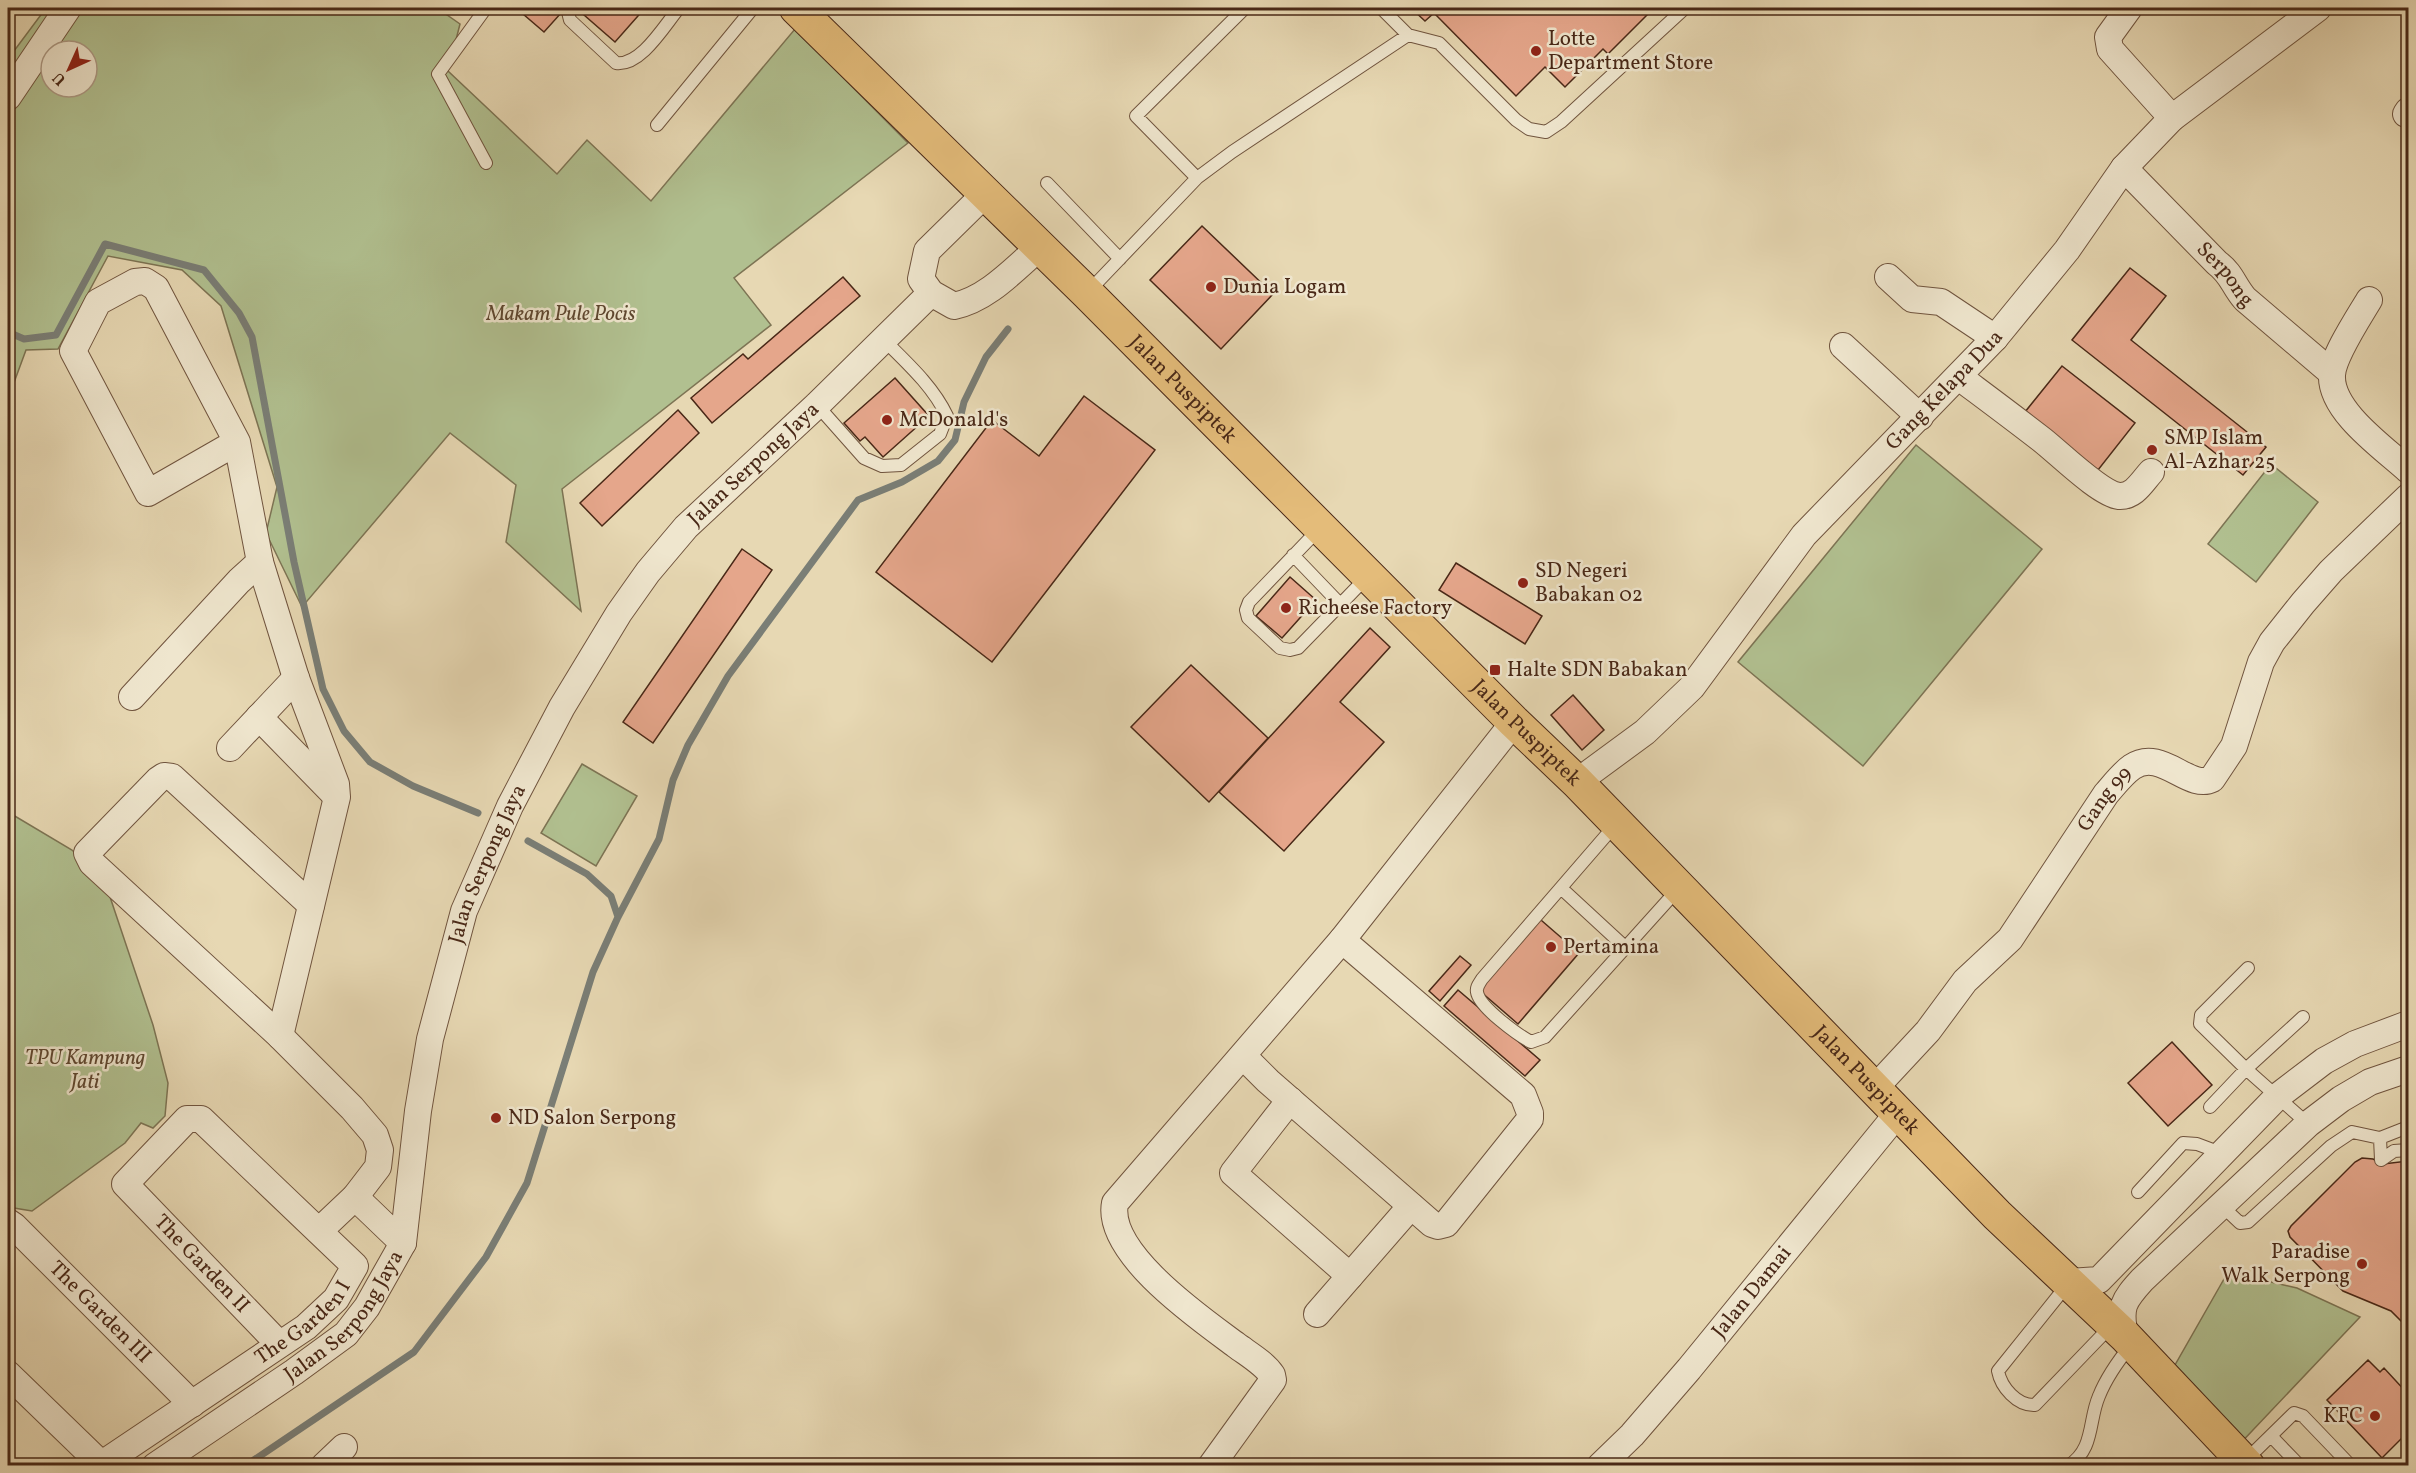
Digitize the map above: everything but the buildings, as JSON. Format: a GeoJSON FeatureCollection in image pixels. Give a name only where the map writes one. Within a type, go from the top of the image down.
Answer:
{"type":"FeatureCollection","features":[{"type":"Feature","properties":{"kind":"main road","name":"Jalan Puspiptek"},"geometry":{"type":"LineString","coordinates":[[796,8],[1088,293],[1514,722],[1577,782],[1997,1215],[2123,1334],[2246,1464]]}},
{"type":"Feature","properties":{"kind":"street"},"geometry":{"type":"LineString","coordinates":[[2129,8],[2108,37],[2110,49],[2172,118]]}},
{"type":"Feature","properties":{"kind":"street","name":"Gang Kelapa Dua"},"geometry":{"type":"LineString","coordinates":[[1577,782],[1645,732],[1692,687],[1804,535],[1959,378],[1995,338],[2067,250],[2124,168],[2172,118],[2318,8]]}},
{"type":"Feature","properties":{"kind":"street"},"geometry":{"type":"LineString","coordinates":[[8,97],[64,9]]}},
{"type":"Feature","properties":{"kind":"street","name":"Serpong"},"geometry":{"type":"LineString","coordinates":[[2124,168],[2234,278],[2238,290],[2245,299],[2332,373]]}},
{"type":"Feature","properties":{"kind":"street"},"geometry":{"type":"LineString","coordinates":[[985,194],[927,251],[921,279],[931,293],[954,306],[967,303],[982,295],[1040,247]]}},
{"type":"Feature","properties":{"kind":"street"},"geometry":{"type":"LineString","coordinates":[[1888,277],[1912,299],[1941,302],[1995,338]]}},
{"type":"Feature","properties":{"kind":"street"},"geometry":{"type":"LineString","coordinates":[[237,442],[148,493],[73,351],[98,302],[135,282],[145,281],[156,288],[237,442],[260,562],[296,678],[336,784],[337,797],[279,1036]]}},
{"type":"Feature","properties":{"kind":"street","name":"Jalan Serpong Jaya"},"geometry":{"type":"LineString","coordinates":[[156,1465],[346,1334],[368,1307],[403,1243],[418,1111],[433,1028],[464,911],[520,785],[580,675],[648,572],[686,527],[817,405],[931,293]]}},
{"type":"Feature","properties":{"kind":"street"},"geometry":{"type":"LineString","coordinates":[[2369,300],[2355,323],[2332,373],[2333,384],[2342,407],[2409,471]]}},
{"type":"Feature","properties":{"kind":"street"},"geometry":{"type":"LineString","coordinates":[[1843,346],[1920,417]]}},
{"type":"Feature","properties":{"kind":"street"},"geometry":{"type":"LineString","coordinates":[[1959,378],[2042,439],[2105,491],[2118,496],[2127,495],[2134,492],[2151,472]]}},
{"type":"Feature","properties":{"kind":"street","name":"Gang 99"},"geometry":{"type":"LineString","coordinates":[[1874,1089],[1928,1031],[1965,981],[2010,939],[2106,794],[2124,773],[2134,765],[2145,761],[2160,763],[2202,782],[2212,779],[2234,746],[2261,662],[2272,642],[2331,571],[2409,497]]}},
{"type":"Feature","properties":{"kind":"street"},"geometry":{"type":"LineString","coordinates":[[132,697],[239,581],[260,562]]}},
{"type":"Feature","properties":{"kind":"street"},"geometry":{"type":"LineString","coordinates":[[230,748],[296,678]]}},
{"type":"Feature","properties":{"kind":"street"},"geometry":{"type":"LineString","coordinates":[[259,717],[337,797]]}},
{"type":"Feature","properties":{"kind":"street"},"geometry":{"type":"LineString","coordinates":[[1211,1466],[1273,1380],[1272,1375],[1171,1294],[1128,1249],[1120,1236],[1114,1209],[1118,1198],[1342,940],[1514,722]]}},
{"type":"Feature","properties":{"kind":"street"},"geometry":{"type":"LineString","coordinates":[[311,905],[172,777],[164,776],[158,780],[87,853],[92,863],[279,1036],[352,1108],[375,1135],[380,1150],[378,1167],[369,1182],[319,1231]]}},
{"type":"Feature","properties":{"kind":"street"},"geometry":{"type":"LineString","coordinates":[[1243,1056],[1432,1224],[1438,1226],[1446,1224],[1530,1119],[1530,1113],[1523,1095],[1342,940]]}},
{"type":"Feature","properties":{"kind":"street"},"geometry":{"type":"LineString","coordinates":[[2069,1282],[2099,1280],[2278,1096],[2324,1061],[2355,1044],[2409,1024]]}},
{"type":"Feature","properties":{"kind":"street"},"geometry":{"type":"LineString","coordinates":[[2123,1334],[2122,1306],[2129,1295],[2308,1124],[2341,1099],[2370,1082],[2409,1069]]}},
{"type":"Feature","properties":{"kind":"street"},"geometry":{"type":"LineString","coordinates":[[1290,1100],[1233,1173],[1350,1276]]}},
{"type":"Feature","properties":{"kind":"street","name":"Jalan Damai"},"geometry":{"type":"LineString","coordinates":[[1600,1466],[1632,1435],[1689,1369],[1898,1113]]}},
{"type":"Feature","properties":{"kind":"street","name":"The Garden I"},"geometry":{"type":"LineString","coordinates":[[100,1465],[306,1327],[336,1299],[355,1266],[201,1119],[195,1117],[188,1119],[125,1184]]}},
{"type":"Feature","properties":{"kind":"street","name":"The Garden II"},"geometry":{"type":"LineString","coordinates":[[125,1184],[279,1344]]}},
{"type":"Feature","properties":{"kind":"street"},"geometry":{"type":"LineString","coordinates":[[355,1197],[403,1243]]}},
{"type":"Feature","properties":{"kind":"street"},"geometry":{"type":"LineString","coordinates":[[1317,1314],[1411,1206]]}},
{"type":"Feature","properties":{"kind":"street","name":"The Garden III"},"geometry":{"type":"LineString","coordinates":[[8,1222],[192,1404]]}},
{"type":"Feature","properties":{"kind":"street"},"geometry":{"type":"LineString","coordinates":[[8,1374],[100,1465]]}},
{"type":"Feature","properties":{"kind":"street"},"geometry":{"type":"LineString","coordinates":[[324,1466],[344,1446]]}},
{"type":"Feature","properties":{"kind":"lane"},"geometry":{"type":"LineString","coordinates":[[486,8],[438,74],[486,163]]}},
{"type":"Feature","properties":{"kind":"lane"},"geometry":{"type":"LineString","coordinates":[[567,8],[570,20],[616,63],[624,64],[642,54],[679,8]]}},
{"type":"Feature","properties":{"kind":"lane"},"geometry":{"type":"LineString","coordinates":[[657,125],[753,8]]}},
{"type":"Feature","properties":{"kind":"lane"},"geometry":{"type":"LineString","coordinates":[[1197,178],[1136,116],[1245,8]]}},
{"type":"Feature","properties":{"kind":"lane"},"geometry":{"type":"LineString","coordinates":[[1380,8],[1407,35],[1438,43],[1516,120],[1529,129],[1546,132],[1561,122],[1685,8]]}},
{"type":"Feature","properties":{"kind":"lane"},"geometry":{"type":"LineString","coordinates":[[1088,293],[1197,178],[1407,35]]}},
{"type":"Feature","properties":{"kind":"lane"},"geometry":{"type":"LineString","coordinates":[[1047,183],[1120,259]]}},
{"type":"Feature","properties":{"kind":"lane"},"geometry":{"type":"LineString","coordinates":[[817,405],[864,458],[882,466],[901,465],[940,434],[947,416],[943,406],[911,367],[882,339]]}},
{"type":"Feature","properties":{"kind":"lane"},"geometry":{"type":"LineString","coordinates":[[1321,527],[1249,602],[1246,610],[1248,618],[1280,648],[1290,650],[1304,644],[1369,576]]}},
{"type":"Feature","properties":{"kind":"lane"},"geometry":{"type":"LineString","coordinates":[[1293,555],[1341,605]]}},
{"type":"Feature","properties":{"kind":"lane"},"geometry":{"type":"LineString","coordinates":[[1617,823],[1477,987],[1478,997],[1488,1009],[1531,1042],[1545,1037],[1680,887]]}},
{"type":"Feature","properties":{"kind":"lane"},"geometry":{"type":"LineString","coordinates":[[1561,888],[1626,948]]}},
{"type":"Feature","properties":{"kind":"lane"},"geometry":{"type":"LineString","coordinates":[[2248,968],[2200,1020],[2202,1028],[2308,1124]]}},
{"type":"Feature","properties":{"kind":"lane"},"geometry":{"type":"LineString","coordinates":[[2210,1107],[2246,1069],[2303,1017]]}},
{"type":"Feature","properties":{"kind":"lane"},"geometry":{"type":"LineString","coordinates":[[2221,1205],[2240,1223],[2248,1222],[2331,1146],[2352,1132],[2380,1138],[2409,1127]]}},
{"type":"Feature","properties":{"kind":"lane"},"geometry":{"type":"LineString","coordinates":[[2380,1138],[2381,1160],[2394,1151],[2409,1150]]}},
{"type":"Feature","properties":{"kind":"lane"},"geometry":{"type":"LineString","coordinates":[[2138,1192],[2183,1143],[2197,1144],[2222,1153]]}},
{"type":"Feature","properties":{"kind":"lane"},"geometry":{"type":"LineString","coordinates":[[2069,1282],[1998,1371],[2000,1382],[2014,1397],[2026,1406],[2035,1405],[2123,1334]]}},
{"type":"Feature","properties":{"kind":"lane"},"geometry":{"type":"LineString","coordinates":[[2068,1466],[2085,1449],[2097,1399],[2123,1334]]}},
{"type":"Feature","properties":{"kind":"lane"},"geometry":{"type":"LineString","coordinates":[[2246,1464],[2294,1413],[2303,1416],[2350,1466]]}},
{"type":"Feature","properties":{"kind":"lane"},"geometry":{"type":"LineString","coordinates":[[2271,1436],[2300,1466]]}},
{"type":"Feature","properties":{"kind":"green space","name":"Makam Pule Pocis"},"geometry":{"type":"Polygon","coordinates":[[[46,8],[437,8],[460,24],[448,71],[557,174],[587,140],[651,201],[795,29],[908,143],[734,278],[771,325],[562,489],[581,611],[506,542],[516,485],[450,433],[302,607],[266,533],[277,487],[221,306],[182,270],[108,256],[58,349],[26,350],[12,388],[8,383],[8,59],[46,8]]]}},
{"type":"Feature","properties":{"kind":"green space"},"geometry":{"type":"Polygon","coordinates":[[[1916,445],[2042,549],[1863,766],[1738,662],[1916,445]]]}},
{"type":"Feature","properties":{"kind":"green space"},"geometry":{"type":"Polygon","coordinates":[[[2271,464],[2318,502],[2256,582],[2208,544],[2271,464]]]}},
{"type":"Feature","properties":{"kind":"green space"},"geometry":{"type":"Polygon","coordinates":[[[582,764],[637,796],[596,866],[541,833],[582,764]]]}},
{"type":"Feature","properties":{"kind":"green space","name":"TPU Kampung Jati"},"geometry":{"type":"Polygon","coordinates":[[[8,812],[72,850],[105,882],[153,1025],[168,1083],[165,1116],[153,1128],[141,1123],[125,1143],[32,1211],[8,1207],[8,812]]]}},
{"type":"Feature","properties":{"kind":"green space"},"geometry":{"type":"Polygon","coordinates":[[[2228,1272],[2297,1288],[2360,1317],[2234,1450],[2175,1365],[2228,1272]]]}},
{"type":"Feature","properties":{"kind":"waterway"},"geometry":{"type":"LineString","coordinates":[[8,332],[24,339],[56,335],[105,244],[204,270],[239,313],[252,337],[294,562],[323,689],[344,731],[370,762],[413,786],[478,813]]}},
{"type":"Feature","properties":{"kind":"waterway"},"geometry":{"type":"LineString","coordinates":[[245,1466],[414,1352],[486,1257],[527,1183],[593,972],[618,917],[659,839],[673,780],[688,745],[728,676],[858,500],[902,482],[938,461],[955,440],[964,402],[986,357],[1008,329]]}},
{"type":"Feature","properties":{"kind":"waterway"},"geometry":{"type":"LineString","coordinates":[[528,841],[587,874],[611,896],[618,917]]}},
{"type":"Feature","properties":{"kind":"place","name":"Lotte Department Store"},"geometry":{"type":"Point","coordinates":[1536,51]}},
{"type":"Feature","properties":{"kind":"place","name":"Dunia Logam"},"geometry":{"type":"Point","coordinates":[1211,287]}},
{"type":"Feature","properties":{"kind":"place","name":"McDonald's"},"geometry":{"type":"Point","coordinates":[887,420]}},
{"type":"Feature","properties":{"kind":"place","name":"SMP Islam Al-Azhar 25"},"geometry":{"type":"Point","coordinates":[2152,450]}},
{"type":"Feature","properties":{"kind":"place","name":"SD Negeri Babakan 02"},"geometry":{"type":"Point","coordinates":[1523,583]}},
{"type":"Feature","properties":{"kind":"place","name":"Richeese Factory"},"geometry":{"type":"Point","coordinates":[1286,608]}},
{"type":"Feature","properties":{"kind":"place","name":"Halte SDN Babakan"},"geometry":{"type":"Point","coordinates":[1495,670]}},
{"type":"Feature","properties":{"kind":"place","name":"Pertamina"},"geometry":{"type":"Point","coordinates":[1551,947]}},
{"type":"Feature","properties":{"kind":"place","name":"ND Salon Serpong"},"geometry":{"type":"Point","coordinates":[496,1118]}},
{"type":"Feature","properties":{"kind":"place","name":"Paradise Walk Serpong"},"geometry":{"type":"Point","coordinates":[2362,1264]}},
{"type":"Feature","properties":{"kind":"place","name":"KFC"},"geometry":{"type":"Point","coordinates":[2375,1416]}}]}
